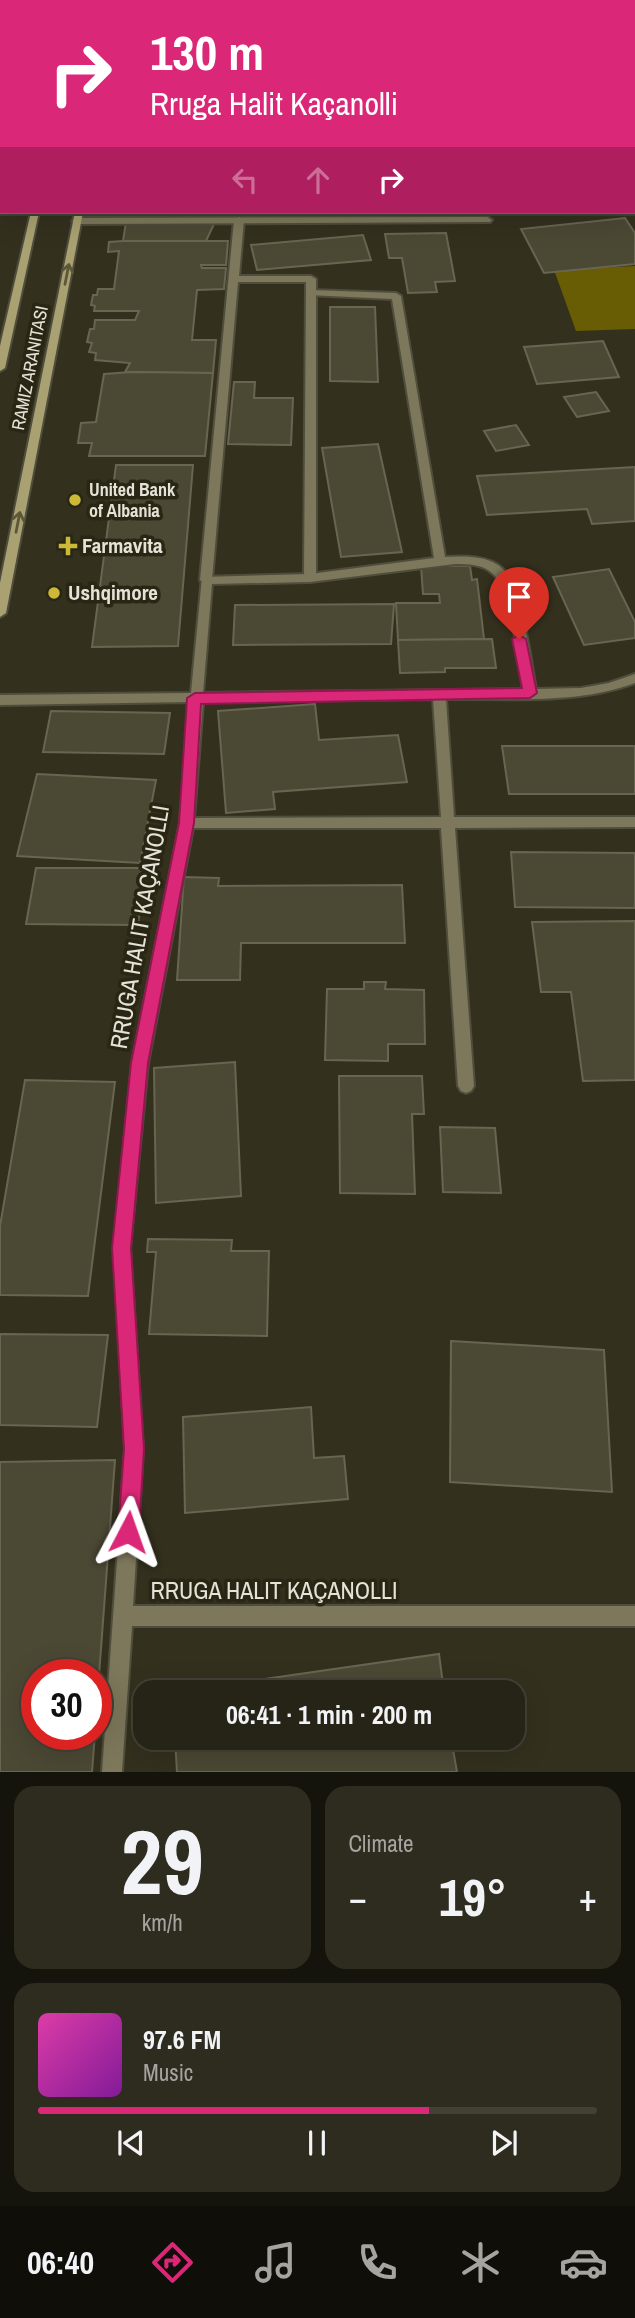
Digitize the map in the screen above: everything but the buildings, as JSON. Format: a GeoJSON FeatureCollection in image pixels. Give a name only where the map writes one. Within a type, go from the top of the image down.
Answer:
{"type":"FeatureCollection","features":[{"type":"Feature","properties":{"kind":"main road","name":"RAMIZ ARANITASI"},"geometry":{"type":"LineString","coordinates":[[0,368],[35,214]]}},
{"type":"Feature","properties":{"kind":"main road","name":"RAMIZ ARANITASI"},"geometry":{"type":"LineString","coordinates":[[0,613],[78,216]]}},
{"type":"Feature","properties":{"kind":"street"},"geometry":{"type":"LineString","coordinates":[[78,216],[239,220],[487,220]]}},
{"type":"Feature","properties":{"kind":"street","name":"RRUGA HALIT KAÇANOLLI"},"geometry":{"type":"LineString","coordinates":[[239,220],[205,580],[187,823],[139,1063],[122,1248],[134,1449],[122,1616],[635,1616]]}},
{"type":"Feature","properties":{"kind":"street"},"geometry":{"type":"LineString","coordinates":[[234,279],[311,279],[310,578]]}},
{"type":"Feature","properties":{"kind":"street"},"geometry":{"type":"LineString","coordinates":[[311,293],[397,296],[440,561]]}},
{"type":"Feature","properties":{"kind":"street"},"geometry":{"type":"LineString","coordinates":[[205,580],[310,578],[440,561],[472,560],[498,571],[509,586],[530,693]]}},
{"type":"Feature","properties":{"kind":"street"},"geometry":{"type":"LineString","coordinates":[[0,700],[581,693],[611,687],[635,678]]}},
{"type":"Feature","properties":{"kind":"street"},"geometry":{"type":"LineString","coordinates":[[439,694],[466,1086]]}},
{"type":"Feature","properties":{"kind":"street"},"geometry":{"type":"LineString","coordinates":[[187,823],[635,822]]}},
{"type":"Feature","properties":{"kind":"street"},"geometry":{"type":"LineString","coordinates":[[112,1772],[122,1616]]}},
{"type":"Feature","properties":{"kind":"shaded area"},"geometry":{"type":"Polygon","coordinates":[[[635,266],[635,329],[576,331],[554,270],[635,266]]]}},
{"type":"Feature","properties":{"kind":"place","name":"United Bank of Albania"},"geometry":{"type":"Point","coordinates":[75,500]}},
{"type":"Feature","properties":{"kind":"place","name":"Farmavita"},"geometry":{"type":"Point","coordinates":[68,546]}},
{"type":"Feature","properties":{"kind":"place","name":"Ushqimore"},"geometry":{"type":"Point","coordinates":[54,593]}},
{"type":"Feature","properties":{"kind":"route"},"geometry":{"type":"LineString","coordinates":[[128,1532],[134,1449],[122,1248],[139,1063],[187,823],[195,698],[530,693],[519,639]]}}]}
